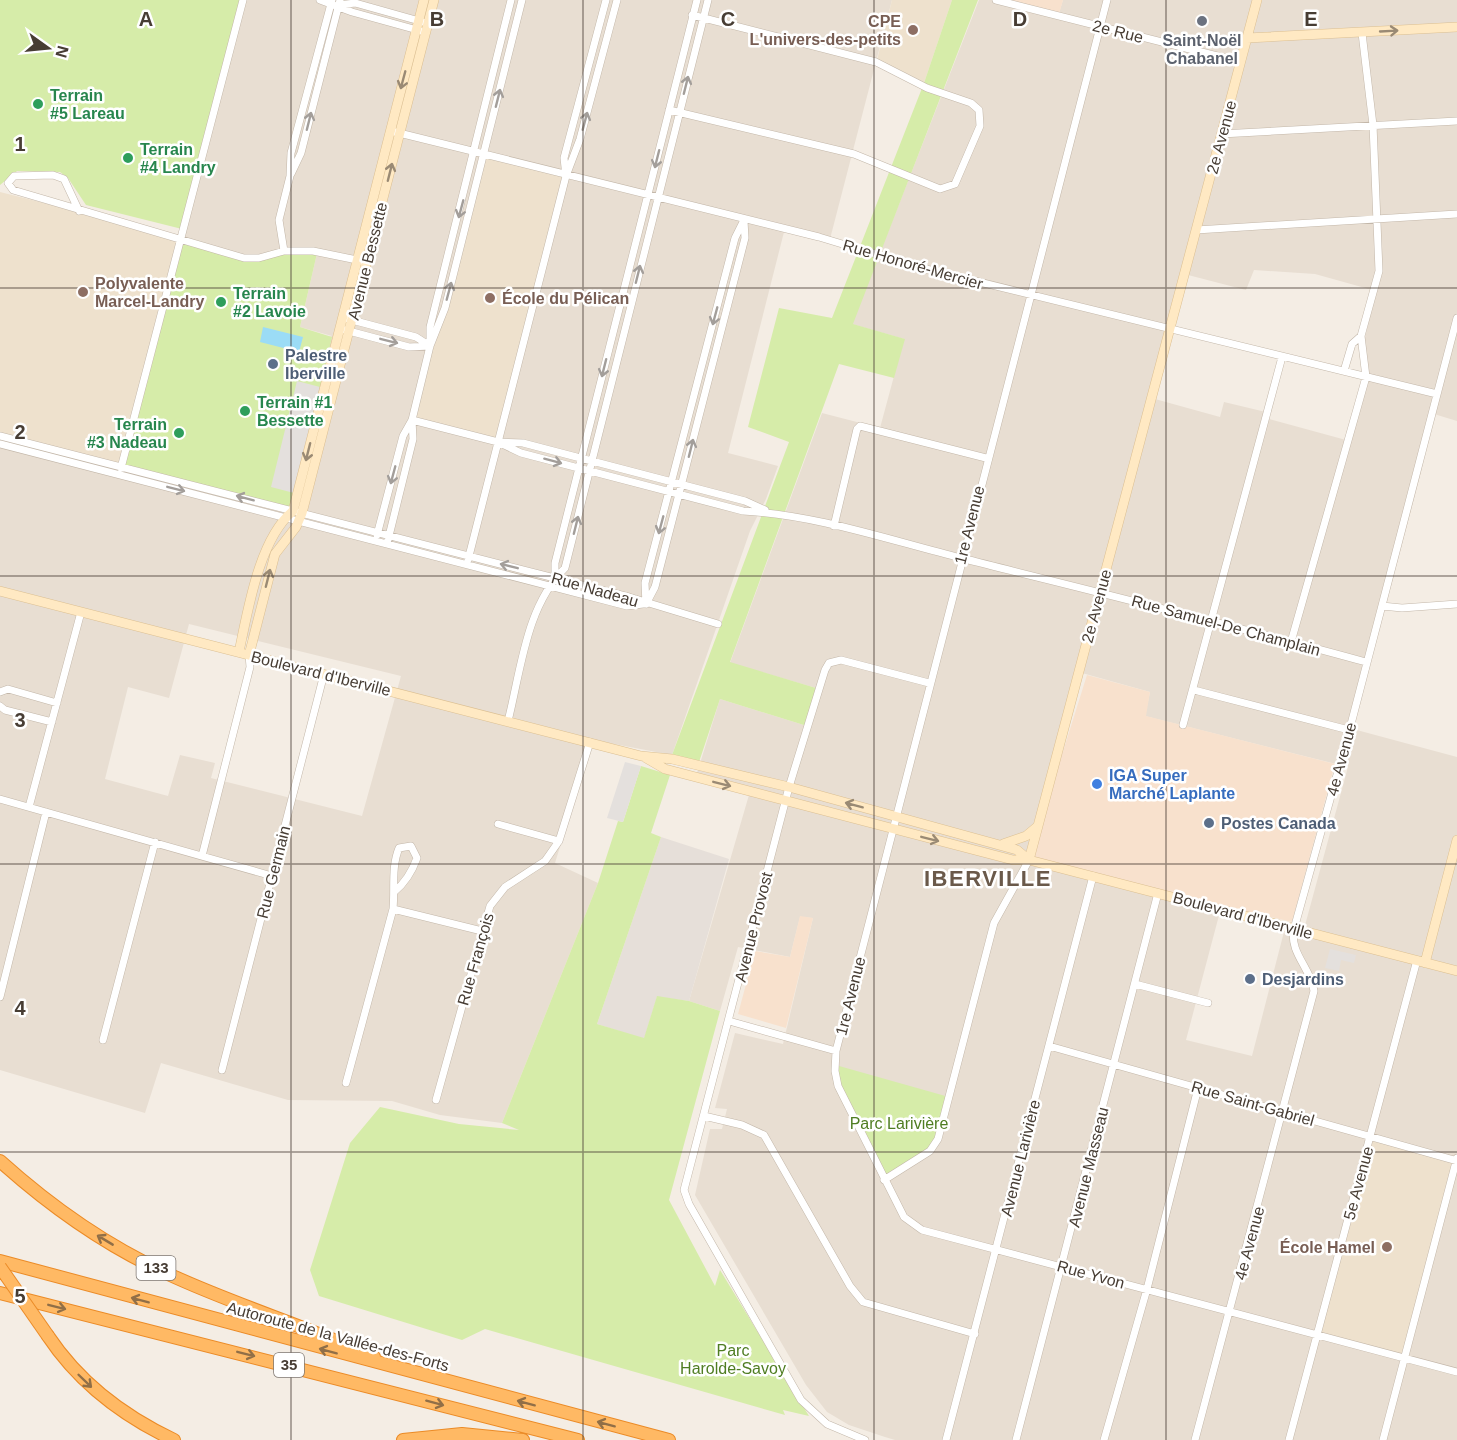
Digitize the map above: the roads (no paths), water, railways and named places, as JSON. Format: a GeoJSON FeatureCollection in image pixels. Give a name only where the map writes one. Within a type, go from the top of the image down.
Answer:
{"type":"FeatureCollection","features":[{"type":"Feature","properties":{"kind":"highway","name":"133"},"geometry":{"type":"LineString","coordinates":[[0,1161],[73,1219],[147,1264],[209,1292],[332,1338],[405,1371]]}},
{"type":"Feature","properties":{"kind":"highway","name":"Autoroute de la Vallée-des-Forts"},"geometry":{"type":"LineString","coordinates":[[0,1261],[669,1440]]}},
{"type":"Feature","properties":{"kind":"highway"},"geometry":{"type":"LineString","coordinates":[[0,1267],[76,1372],[100,1395],[138,1422],[174,1440]]}},
{"type":"Feature","properties":{"kind":"highway","name":"35"},"geometry":{"type":"LineString","coordinates":[[0,1293],[578,1440]]}},
{"type":"Feature","properties":{"kind":"highway"},"geometry":{"type":"LineString","coordinates":[[403,1440],[446,1434],[522,1440]]}},
{"type":"Feature","properties":{"kind":"street"},"geometry":{"type":"LineString","coordinates":[[119,474],[243,0]]}},
{"type":"Feature","properties":{"kind":"street"},"geometry":{"type":"LineString","coordinates":[[320,0],[355,3],[423,27]]}},
{"type":"Feature","properties":{"kind":"street","name":"Avenue Bessette"},"geometry":{"type":"LineString","coordinates":[[249,655],[275,555],[295,515],[352,321],[400,133],[423,27],[424,0]]}},
{"type":"Feature","properties":{"kind":"street","name":"Avenue Bessette"},"geometry":{"type":"LineString","coordinates":[[239,652],[251,597],[267,548],[295,515],[338,329],[390,130],[434,0]]}},
{"type":"Feature","properties":{"kind":"street"},"geometry":{"type":"LineString","coordinates":[[430,346],[430,327],[504,36],[511,0]]}},
{"type":"Feature","properties":{"kind":"street"},"geometry":{"type":"LineString","coordinates":[[377,537],[403,436],[412,420],[430,346],[445,309],[522,0]]}},
{"type":"Feature","properties":{"kind":"street"},"geometry":{"type":"LineString","coordinates":[[566,176],[564,158],[606,0]]}},
{"type":"Feature","properties":{"kind":"street"},"geometry":{"type":"LineString","coordinates":[[467,564],[566,176],[576,154],[616,0]]}},
{"type":"Feature","properties":{"kind":"street"},"geometry":{"type":"LineString","coordinates":[[555,578],[555,563],[697,0]]}},
{"type":"Feature","properties":{"kind":"street"},"geometry":{"type":"LineString","coordinates":[[508,721],[536,611],[549,585],[564,568],[708,0]]}},
{"type":"Feature","properties":{"kind":"street","name":"2e Rue"},"geometry":{"type":"LineString","coordinates":[[996,0],[1240,62]]}},
{"type":"Feature","properties":{"kind":"street","name":"1re Avenue"},"geometry":{"type":"LineString","coordinates":[[836,1051],[986,458],[1107,0]]}},
{"type":"Feature","properties":{"kind":"street","name":"2e Avenue"},"geometry":{"type":"LineString","coordinates":[[884,1180],[930,1151],[938,1139],[994,923],[1029,860],[1257,0]]}},
{"type":"Feature","properties":{"kind":"street"},"geometry":{"type":"LineString","coordinates":[[284,251],[279,220],[290,176],[291,153],[298,121],[335,2]]}},
{"type":"Feature","properties":{"kind":"street"},"geometry":{"type":"LineString","coordinates":[[669,110],[854,154],[896,169],[940,189],[956,184],[980,126],[979,110],[971,103],[927,88],[876,62],[692,15]]}},
{"type":"Feature","properties":{"kind":"street"},"geometry":{"type":"LineString","coordinates":[[1247,38],[1457,27]]}},
{"type":"Feature","properties":{"kind":"street"},"geometry":{"type":"LineString","coordinates":[[1291,642],[1366,377],[1361,336],[1378,279],[1373,125],[1362,33]]}},
{"type":"Feature","properties":{"kind":"street"},"geometry":{"type":"LineString","coordinates":[[504,36],[513,39]]}},
{"type":"Feature","properties":{"kind":"street"},"geometry":{"type":"LineString","coordinates":[[594,47],[604,49]]}},
{"type":"Feature","properties":{"kind":"street"},"geometry":{"type":"LineString","coordinates":[[680,65],[690,67]]}},
{"type":"Feature","properties":{"kind":"street"},"geometry":{"type":"LineString","coordinates":[[1221,134],[1457,121]]}},
{"type":"Feature","properties":{"kind":"street","name":"Rue Honoré-Mercier"},"geometry":{"type":"LineString","coordinates":[[390,130],[566,176],[819,237],[922,268],[1029,295],[1437,394]]}},
{"type":"Feature","properties":{"kind":"street"},"geometry":{"type":"LineString","coordinates":[[79,211],[64,179],[53,175],[14,176],[8,183],[13,190],[79,211],[180,237],[244,258],[259,258],[284,251],[313,251],[367,262]]}},
{"type":"Feature","properties":{"kind":"street"},"geometry":{"type":"LineString","coordinates":[[1196,230],[1457,214]]}},
{"type":"Feature","properties":{"kind":"street"},"geometry":{"type":"LineString","coordinates":[[646,604],[645,583],[735,238],[744,220]]}},
{"type":"Feature","properties":{"kind":"street"},"geometry":{"type":"LineString","coordinates":[[646,604],[656,587],[734,282],[744,238],[744,220]]}},
{"type":"Feature","properties":{"kind":"street"},"geometry":{"type":"LineString","coordinates":[[724,279],[734,282]]}},
{"type":"Feature","properties":{"kind":"street"},"geometry":{"type":"LineString","coordinates":[[341,317],[416,337],[430,346]]}},
{"type":"Feature","properties":{"kind":"street","name":"4e Avenue"},"geometry":{"type":"LineString","coordinates":[[1196,1440],[1314,991],[1310,972],[1294,950],[1294,928],[1349,730],[1457,318]]}},
{"type":"Feature","properties":{"kind":"street"},"geometry":{"type":"LineString","coordinates":[[338,329],[409,347],[430,346]]}},
{"type":"Feature","properties":{"kind":"street"},"geometry":{"type":"LineString","coordinates":[[613,332],[623,334]]}},
{"type":"Feature","properties":{"kind":"street"},"geometry":{"type":"LineString","coordinates":[[1344,371],[1352,344],[1361,336]]}},
{"type":"Feature","properties":{"kind":"street"},"geometry":{"type":"LineString","coordinates":[[1184,725],[1282,357]]}},
{"type":"Feature","properties":{"kind":"street"},"geometry":{"type":"LineString","coordinates":[[689,415],[699,418]]}},
{"type":"Feature","properties":{"kind":"street"},"geometry":{"type":"LineString","coordinates":[[388,540],[413,439],[412,420]]}},
{"type":"Feature","properties":{"kind":"street","name":"Rue Samuel-De Champlain"},"geometry":{"type":"LineString","coordinates":[[412,420],[498,441],[523,443],[745,501],[770,512]]}},
{"type":"Feature","properties":{"kind":"street"},"geometry":{"type":"LineString","coordinates":[[834,526],[857,429],[864,425],[986,458]]}},
{"type":"Feature","properties":{"kind":"street","name":"Rue Nadeau"},"geometry":{"type":"LineString","coordinates":[[1,440],[84,461],[119,474],[295,515]]}},
{"type":"Feature","properties":{"kind":"street","name":"Rue Samuel-De Champlain"},"geometry":{"type":"LineString","coordinates":[[498,441],[521,453],[743,511],[770,512],[834,526],[1100,592],[1366,662]]}},
{"type":"Feature","properties":{"kind":"street","name":"Rue Nadeau"},"geometry":{"type":"LineString","coordinates":[[84,461],[121,466],[467,564],[627,606],[646,604]]}},
{"type":"Feature","properties":{"kind":"street","name":"Rue Nadeau"},"geometry":{"type":"LineString","coordinates":[[388,540],[469,556],[628,597],[646,604]]}},
{"type":"Feature","properties":{"kind":"street","name":"Boulevard d'Iberville"},"geometry":{"type":"LineString","coordinates":[[0,591],[641,756],[672,759],[789,787],[1017,850],[1029,860]]}},
{"type":"Feature","properties":{"kind":"street"},"geometry":{"type":"LineString","coordinates":[[251,597],[263,600]]}},
{"type":"Feature","properties":{"kind":"street"},"geometry":{"type":"LineString","coordinates":[[646,604],[718,624]]}},
{"type":"Feature","properties":{"kind":"street"},"geometry":{"type":"LineString","coordinates":[[1382,606],[1402,608],[1457,604]]}},
{"type":"Feature","properties":{"kind":"street"},"geometry":{"type":"LineString","coordinates":[[29,807],[81,612]]}},
{"type":"Feature","properties":{"kind":"street"},"geometry":{"type":"LineString","coordinates":[[202,856],[250,667],[249,655]]}},
{"type":"Feature","properties":{"kind":"street","name":"Avenue Provost"},"geometry":{"type":"LineString","coordinates":[[865,1440],[826,1424],[801,1400],[684,1192],[789,787],[829,663],[841,660],[929,683]]}},
{"type":"Feature","properties":{"kind":"street","name":"Rue Germain"},"geometry":{"type":"LineString","coordinates":[[222,1070],[324,674]]}},
{"type":"Feature","properties":{"kind":"street"},"geometry":{"type":"LineString","coordinates":[[0,692],[8,689],[57,703]]}},
{"type":"Feature","properties":{"kind":"street"},"geometry":{"type":"LineString","coordinates":[[1194,690],[1349,730]]}},
{"type":"Feature","properties":{"kind":"street"},"geometry":{"type":"LineString","coordinates":[[0,706],[5,710],[52,722]]}},
{"type":"Feature","properties":{"kind":"street","name":"Rue François"},"geometry":{"type":"LineString","coordinates":[[436,1100],[490,906],[505,887],[545,861],[559,841],[590,742]]}},
{"type":"Feature","properties":{"kind":"street","name":"Boulevard d'Iberville"},"geometry":{"type":"LineString","coordinates":[[641,756],[665,769],[892,829],[1013,860],[1029,860],[1093,876],[1457,971]]}},
{"type":"Feature","properties":{"kind":"street"},"geometry":{"type":"LineString","coordinates":[[0,799],[272,876]]}},
{"type":"Feature","properties":{"kind":"street"},"geometry":{"type":"LineString","coordinates":[[0,997],[46,812]]}},
{"type":"Feature","properties":{"kind":"street"},"geometry":{"type":"LineString","coordinates":[[498,824],[559,841]]}},
{"type":"Feature","properties":{"kind":"street"},"geometry":{"type":"LineString","coordinates":[[996,844],[1009,844],[1038,826]]}},
{"type":"Feature","properties":{"kind":"street","name":"5e Avenue"},"geometry":{"type":"LineString","coordinates":[[1289,1440],[1370,1136],[1421,962],[1453,874],[1457,840]]}},
{"type":"Feature","properties":{"kind":"street"},"geometry":{"type":"LineString","coordinates":[[103,1040],[155,843]]}},
{"type":"Feature","properties":{"kind":"street"},"geometry":{"type":"LineString","coordinates":[[345,1083],[393,909],[396,855],[399,848],[411,846],[417,858],[414,867],[403,885],[394,892]]}},
{"type":"Feature","properties":{"kind":"street","name":"Avenue Larivière"},"geometry":{"type":"LineString","coordinates":[[946,1440],[1093,876]]}},
{"type":"Feature","properties":{"kind":"street","name":"Avenue Masseau"},"geometry":{"type":"LineString","coordinates":[[1016,1440],[1158,893]]}},
{"type":"Feature","properties":{"kind":"street"},"geometry":{"type":"LineString","coordinates":[[393,909],[482,931]]}},
{"type":"Feature","properties":{"kind":"street"},"geometry":{"type":"LineString","coordinates":[[1135,984],[1208,1003]]}},
{"type":"Feature","properties":{"kind":"street"},"geometry":{"type":"LineString","coordinates":[[729,1021],[836,1051]]}},
{"type":"Feature","properties":{"kind":"street","name":"Rue Saint-Gabriel"},"geometry":{"type":"LineString","coordinates":[[1049,1046],[1457,1160]]}},
{"type":"Feature","properties":{"kind":"street","name":"Rue Yvon"},"geometry":{"type":"LineString","coordinates":[[836,1051],[835,1071],[841,1096],[904,1217],[915,1226],[931,1233],[1457,1372]]}},
{"type":"Feature","properties":{"kind":"street"},"geometry":{"type":"LineString","coordinates":[[1104,1440],[1147,1289],[1198,1088]]}},
{"type":"Feature","properties":{"kind":"street"},"geometry":{"type":"LineString","coordinates":[[704,1116],[742,1125],[764,1135],[850,1286],[863,1302],[975,1334]]}},
{"type":"Feature","properties":{"kind":"street"},"geometry":{"type":"LineString","coordinates":[[1383,1440],[1457,1160]]}},
{"type":"Feature","properties":{"kind":"water"},"geometry":{"type":"Polygon","coordinates":[[[263,327],[303,337],[299,352],[260,342],[263,327]]]}},
{"type":"Feature","properties":{"kind":"place","name":"Saint-Noël Chabanel"},"geometry":{"type":"Point","coordinates":[1202,21]}},
{"type":"Feature","properties":{"kind":"place","name":"CPE L'univers-des-petits"},"geometry":{"type":"Point","coordinates":[913,30]}},
{"type":"Feature","properties":{"kind":"place","name":"Terrain #5 Lareau"},"geometry":{"type":"Point","coordinates":[38,104]}},
{"type":"Feature","properties":{"kind":"place","name":"Terrain #4 Landry"},"geometry":{"type":"Point","coordinates":[128,158]}},
{"type":"Feature","properties":{"kind":"place","name":"Polyvalente Marcel-Landry"},"geometry":{"type":"Point","coordinates":[83,292]}},
{"type":"Feature","properties":{"kind":"place","name":"École du Pélican"},"geometry":{"type":"Point","coordinates":[490,298]}},
{"type":"Feature","properties":{"kind":"place","name":"Terrain #2 Lavoie"},"geometry":{"type":"Point","coordinates":[221,302]}},
{"type":"Feature","properties":{"kind":"place","name":"Palestre Iberville"},"geometry":{"type":"Point","coordinates":[273,364]}},
{"type":"Feature","properties":{"kind":"place","name":"Terrain #1 Bessette"},"geometry":{"type":"Point","coordinates":[245,411]}},
{"type":"Feature","properties":{"kind":"place","name":"Terrain #3 Nadeau"},"geometry":{"type":"Point","coordinates":[179,433]}},
{"type":"Feature","properties":{"kind":"place","name":"IGA Super Marché Laplante"},"geometry":{"type":"Point","coordinates":[1097,784]}},
{"type":"Feature","properties":{"kind":"place","name":"Postes Canada"},"geometry":{"type":"Point","coordinates":[1209,823]}},
{"type":"Feature","properties":{"kind":"place","name":"Desjardins"},"geometry":{"type":"Point","coordinates":[1250,979]}},
{"type":"Feature","properties":{"kind":"place","name":"École Hamel"},"geometry":{"type":"Point","coordinates":[1387,1247]}},
{"type":"Feature","properties":{"kind":"district","name":"IBERVILLE"},"geometry":{"type":"Point","coordinates":[988,878]}},
{"type":"Feature","properties":{"kind":"park label","name":"Parc Larivière"},"geometry":{"type":"Point","coordinates":[899,1123]}},
{"type":"Feature","properties":{"kind":"park label","name":"Parc Harolde-Savoy"},"geometry":{"type":"Point","coordinates":[733,1359]}}]}
